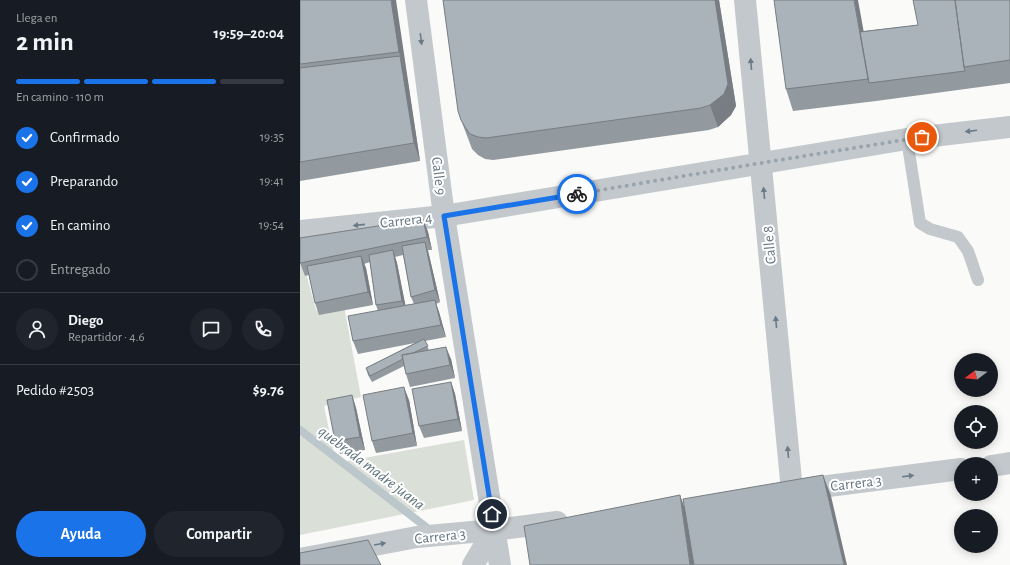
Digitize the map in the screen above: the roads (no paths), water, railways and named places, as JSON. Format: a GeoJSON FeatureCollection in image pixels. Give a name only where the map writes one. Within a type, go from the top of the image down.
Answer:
{"type":"FeatureCollection","features":[{"type":"Feature","properties":{"kind":"street","name":"Calle 9"},"geometry":{"type":"LineString","coordinates":[[416,0],[444,216],[500,565]]}},
{"type":"Feature","properties":{"kind":"street","name":"Calle 8"},"geometry":{"type":"LineString","coordinates":[[746,0],[761,163],[784,492]]}},
{"type":"Feature","properties":{"kind":"street","name":"Carrera 4"},"geometry":{"type":"LineString","coordinates":[[300,231],[444,216],[907,139],[1010,126]]}},
{"type":"Feature","properties":{"kind":"street"},"geometry":{"type":"LineString","coordinates":[[998,465],[1010,463]]}},
{"type":"Feature","properties":{"kind":"street","name":"Carrera 3"},"geometry":{"type":"LineString","coordinates":[[784,492],[954,470]]}},
{"type":"Feature","properties":{"kind":"street","name":"Carrera 3"},"geometry":{"type":"LineString","coordinates":[[300,559],[417,537],[494,530],[573,520]]}},
{"type":"Feature","properties":{"kind":"street"},"geometry":{"type":"LineString","coordinates":[[472,565],[494,530]]}},
{"type":"Feature","properties":{"kind":"lane"},"geometry":{"type":"LineString","coordinates":[[907,139],[920,223],[930,229],[958,237],[968,251],[978,280]]}},
{"type":"Feature","properties":{"kind":"waterway","name":"quebrada madre juana"},"geometry":{"type":"LineString","coordinates":[[300,430],[426,527]]}}]}
